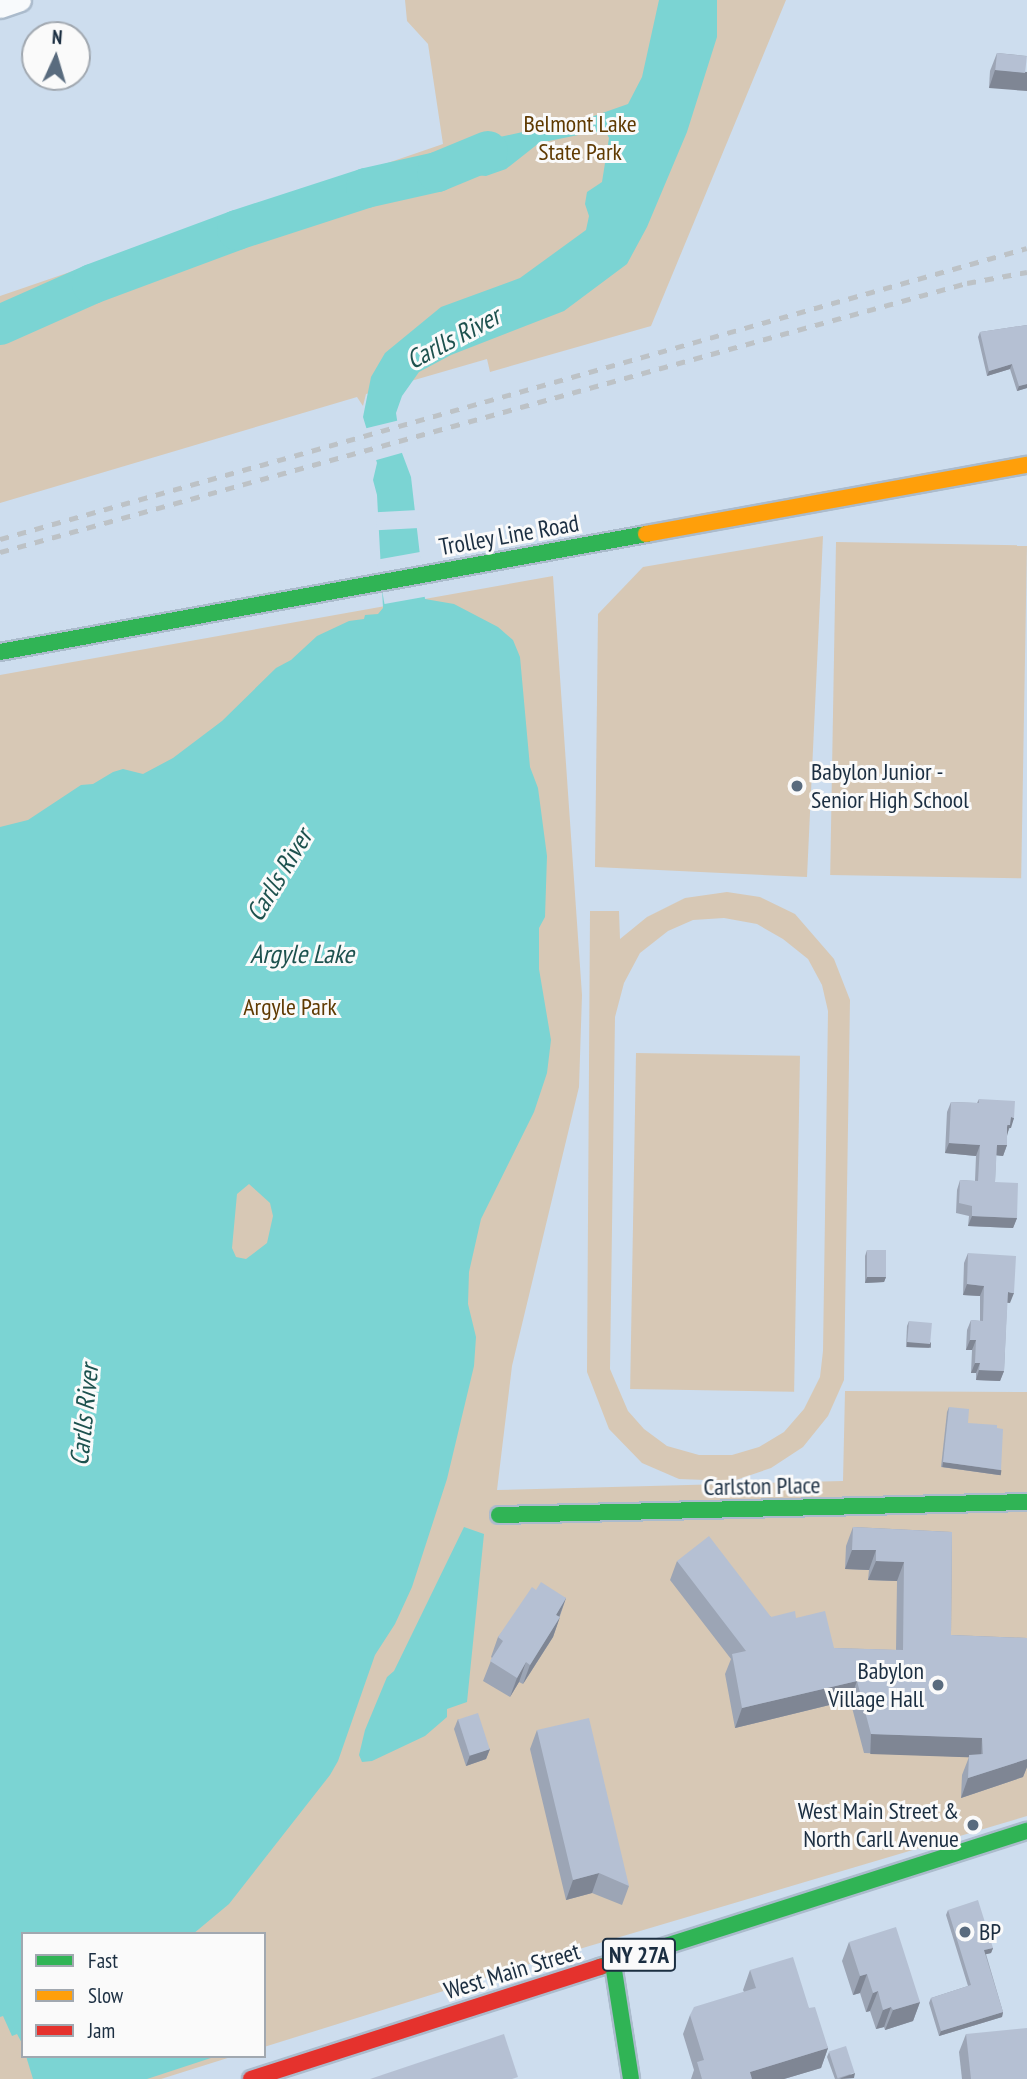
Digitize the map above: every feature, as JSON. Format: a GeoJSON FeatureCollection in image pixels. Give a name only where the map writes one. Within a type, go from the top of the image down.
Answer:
{"type":"FeatureCollection","features":[{"type":"Feature","properties":{"kind":"main road","name":"Trolley Line Road"},"geometry":{"type":"LineString","coordinates":[[0,652],[424,573],[1027,466]]}},
{"type":"Feature","properties":{"kind":"main road","name":"Carlston Place"},"geometry":{"type":"LineString","coordinates":[[499,1515],[1027,1502]]}},
{"type":"Feature","properties":{"kind":"main road","name":"West Main Street"},"geometry":{"type":"LineString","coordinates":[[251,2079],[1027,1831]]}},
{"type":"Feature","properties":{"kind":"main road"},"geometry":{"type":"LineString","coordinates":[[612,1964],[631,2079]]}},
{"type":"Feature","properties":{"kind":"street"},"geometry":{"type":"LineString","coordinates":[[0,7],[20,0]]}},
{"type":"Feature","properties":{"kind":"green space","name":"Belmont Lake State Park"},"geometry":{"type":"Polygon","coordinates":[[[405,0],[786,0],[651,326],[490,372],[487,359],[366,394],[363,406],[357,397],[0,503],[0,296],[443,144],[428,44],[407,21],[405,0]]]}},
{"type":"Feature","properties":{"kind":"green space"},"geometry":{"type":"Polygon","coordinates":[[[823,536],[807,877],[595,867],[598,614],[643,567],[823,536]]]}},
{"type":"Feature","properties":{"kind":"green space"},"geometry":{"type":"Polygon","coordinates":[[[836,542],[1027,545],[1021,878],[830,875],[836,542]]]}},
{"type":"Feature","properties":{"kind":"green space","name":"Argyle Park"},"geometry":{"type":"Polygon","coordinates":[[[553,576],[582,995],[579,1087],[512,1366],[497,1490],[843,1481],[845,1391],[1027,1392],[1027,1816],[549,1958],[266,2046],[266,1932],[21,1932],[21,2058],[228,2058],[161,2079],[0,2079],[0,675],[553,576]]]}},
{"type":"Feature","properties":{"kind":"green space"},"geometry":{"type":"Polygon","coordinates":[[[727,892],[760,897],[795,914],[834,959],[850,1000],[844,1380],[828,1416],[803,1447],[771,1468],[733,1481],[679,1479],[642,1463],[609,1429],[587,1372],[590,911],[619,911],[620,939],[647,917],[685,898],[727,892]],[[724,918],[693,920],[668,931],[640,953],[624,983],[615,1017],[610,1369],[628,1411],[644,1429],[667,1446],[699,1455],[732,1455],[759,1447],[784,1432],[804,1409],[820,1377],[823,1351],[828,1011],[822,985],[808,959],[783,939],[757,924],[724,918]]]}},
{"type":"Feature","properties":{"kind":"green space"},"geometry":{"type":"Polygon","coordinates":[[[636,1053],[800,1056],[794,1392],[630,1389],[636,1053]]]}},
{"type":"Feature","properties":{"kind":"water","name":"Argyle Lake"},"geometry":{"type":"Polygon","coordinates":[[[659,0],[717,0],[717,37],[687,132],[647,227],[627,264],[564,311],[451,355],[419,372],[402,396],[396,413],[402,453],[411,477],[425,599],[454,604],[498,627],[513,640],[520,657],[530,767],[538,788],[547,856],[545,917],[539,928],[539,969],[551,1040],[547,1073],[534,1112],[481,1219],[469,1272],[468,1304],[476,1337],[474,1366],[447,1479],[412,1587],[395,1624],[375,1655],[338,1761],[330,1775],[229,1904],[195,1932],[21,1932],[21,2041],[17,2034],[12,2036],[3,2016],[0,2017],[0,827],[28,820],[81,785],[93,784],[113,772],[123,769],[143,774],[173,758],[222,721],[276,668],[291,660],[317,636],[349,621],[364,619],[365,615],[378,614],[383,608],[377,495],[373,480],[377,463],[363,417],[371,377],[385,353],[441,307],[520,278],[586,230],[589,216],[585,204],[587,192],[602,182],[609,138],[607,134],[593,132],[539,143],[506,169],[486,176],[437,172],[495,138],[591,117],[628,104],[642,77],[659,0]],[[249,1184],[237,1194],[232,1248],[236,1257],[246,1259],[267,1243],[273,1216],[270,1203],[249,1184]]]}},
{"type":"Feature","properties":{"kind":"water"},"geometry":{"type":"Polygon","coordinates":[[[464,1527],[484,1534],[467,1702],[447,1709],[447,1717],[425,1736],[372,1761],[362,1762],[359,1755],[365,1730],[387,1677],[394,1671],[464,1527]]]}},
{"type":"Feature","properties":{"kind":"water"},"geometry":{"type":"Polygon","coordinates":[[[27,2058],[211,2058],[147,2079],[33,2079],[27,2058]]]}},
{"type":"Feature","properties":{"kind":"pier"},"geometry":{"type":"Polygon","coordinates":[[[400,420],[405,452],[373,461],[363,429],[400,420]]]}},
{"type":"Feature","properties":{"kind":"pier"},"geometry":{"type":"Polygon","coordinates":[[[418,510],[419,528],[377,530],[376,512],[418,510]]]}},
{"type":"Feature","properties":{"kind":"pier"},"geometry":{"type":"Polygon","coordinates":[[[420,552],[428,596],[384,604],[377,560],[420,552]]]}},
{"type":"Feature","properties":{"kind":"building"},"geometry":{"type":"Polygon","coordinates":[[[997,53],[1027,56],[1025,73],[995,70],[997,53]]]}},
{"type":"Feature","properties":{"kind":"building"},"geometry":{"type":"Polygon","coordinates":[[[1027,325],[1027,384],[1019,386],[1012,364],[989,371],[980,332],[1027,325]]]}},
{"type":"Feature","properties":{"kind":"building"},"geometry":{"type":"Polygon","coordinates":[[[979,1099],[1015,1101],[1014,1118],[1011,1117],[1010,1125],[1007,1125],[1007,1145],[997,1145],[995,1182],[1018,1183],[1017,1218],[972,1216],[972,1206],[959,1203],[960,1180],[978,1181],[980,1145],[949,1143],[951,1102],[979,1103],[979,1099]]]}},
{"type":"Feature","properties":{"kind":"building"},"geometry":{"type":"Polygon","coordinates":[[[867,1250],[886,1250],[886,1277],[867,1277],[867,1250]]]}},
{"type":"Feature","properties":{"kind":"building"},"geometry":{"type":"Polygon","coordinates":[[[968,1253],[1016,1256],[1014,1293],[1008,1292],[1004,1371],[979,1370],[980,1363],[975,1363],[976,1340],[970,1340],[971,1320],[983,1321],[984,1286],[967,1284],[968,1253]]]}},
{"type":"Feature","properties":{"kind":"building"},"geometry":{"type":"Polygon","coordinates":[[[909,1321],[932,1323],[930,1344],[907,1342],[909,1321]]]}},
{"type":"Feature","properties":{"kind":"building"},"geometry":{"type":"Polygon","coordinates":[[[949,1407],[969,1409],[968,1423],[997,1425],[997,1428],[1003,1429],[1001,1470],[943,1462],[949,1407]]]}},
{"type":"Feature","properties":{"kind":"building"},"geometry":{"type":"Polygon","coordinates":[[[853,1527],[952,1532],[951,1635],[1027,1638],[1027,1759],[968,1778],[969,1755],[983,1754],[982,1738],[871,1734],[857,1681],[742,1708],[732,1654],[746,1651],[677,1561],[709,1536],[771,1617],[795,1611],[796,1618],[825,1611],[834,1648],[903,1650],[904,1562],[876,1561],[876,1550],[852,1550],[853,1527]]]}},
{"type":"Feature","properties":{"kind":"building"},"geometry":{"type":"Polygon","coordinates":[[[541,1582],[566,1598],[556,1615],[560,1617],[530,1665],[526,1662],[517,1678],[490,1661],[503,1641],[498,1637],[532,1587],[536,1590],[541,1582]]]}},
{"type":"Feature","properties":{"kind":"building"},"geometry":{"type":"Polygon","coordinates":[[[478,1713],[490,1749],[470,1756],[458,1719],[478,1713]]]}},
{"type":"Feature","properties":{"kind":"building"},"geometry":{"type":"Polygon","coordinates":[[[589,1718],[629,1886],[599,1873],[573,1880],[537,1730],[589,1718]]]}},
{"type":"Feature","properties":{"kind":"building"},"geometry":{"type":"Polygon","coordinates":[[[978,1900],[993,1948],[984,1950],[1003,2012],[941,2031],[931,1998],[971,1985],[948,1910],[978,1900]]]}},
{"type":"Feature","properties":{"kind":"building"},"geometry":{"type":"Polygon","coordinates":[[[896,1927],[920,2002],[893,2010],[891,2007],[883,2010],[878,1991],[873,1993],[867,1974],[860,1976],[849,1942],[896,1927]]]}},
{"type":"Feature","properties":{"kind":"building"},"geometry":{"type":"Polygon","coordinates":[[[793,1957],[809,2008],[815,2007],[828,2048],[750,2072],[752,2079],[702,2079],[697,2062],[704,2060],[690,2015],[694,2007],[756,1988],[750,1970],[793,1957]]]}},
{"type":"Feature","properties":{"kind":"building"},"geometry":{"type":"Polygon","coordinates":[[[1027,2028],[1027,2079],[971,2079],[966,2034],[1027,2028]]]}},
{"type":"Feature","properties":{"kind":"building"},"geometry":{"type":"Polygon","coordinates":[[[504,2034],[518,2077],[370,2079],[504,2034]]]}},
{"type":"Feature","properties":{"kind":"building"},"geometry":{"type":"Polygon","coordinates":[[[846,2046],[855,2073],[838,2078],[829,2052],[846,2046]]]}},
{"type":"Feature","properties":{"kind":"waterway"},"geometry":{"type":"LineString","coordinates":[[0,325],[92,284],[237,230],[366,188],[437,172],[488,151]]}},
{"type":"Feature","properties":{"kind":"railway"},"geometry":{"type":"LineString","coordinates":[[0,539],[1027,248]]}},
{"type":"Feature","properties":{"kind":"railway"},"geometry":{"type":"LineString","coordinates":[[0,552],[967,283],[1027,272]]}},
{"type":"Feature","properties":{"kind":"traffic: fast"},"geometry":{"type":"LineString","coordinates":[[0,652],[646,534]]}},
{"type":"Feature","properties":{"kind":"traffic: fast"},"geometry":{"type":"LineString","coordinates":[[499,1515],[1027,1502]]}},
{"type":"Feature","properties":{"kind":"traffic: fast"},"geometry":{"type":"LineString","coordinates":[[600,1967],[1027,1831]]}},
{"type":"Feature","properties":{"kind":"traffic: fast"},"geometry":{"type":"LineString","coordinates":[[613,1964],[631,2079]]}},
{"type":"Feature","properties":{"kind":"traffic: slow"},"geometry":{"type":"LineString","coordinates":[[646,534],[1027,465]]}},
{"type":"Feature","properties":{"kind":"traffic: jam"},"geometry":{"type":"LineString","coordinates":[[251,2079],[600,1967]]}},
{"type":"Feature","properties":{"kind":"place","name":"Babylon Junior - Senior High School"},"geometry":{"type":"Point","coordinates":[797,786]}},
{"type":"Feature","properties":{"kind":"place","name":"Babylon Village Hall"},"geometry":{"type":"Point","coordinates":[938,1685]}},
{"type":"Feature","properties":{"kind":"place","name":"West Main Street & North Carll Avenue"},"geometry":{"type":"Point","coordinates":[973,1825]}},
{"type":"Feature","properties":{"kind":"place","name":"BP"},"geometry":{"type":"Point","coordinates":[965,1932]}},
{"type":"Feature","properties":{"kind":"water label","name":"Carlls River"},"geometry":{"type":"Point","coordinates":[453,338]}},
{"type":"Feature","properties":{"kind":"water label","name":"Carlls River"},"geometry":{"type":"Point","coordinates":[279,875]}},
{"type":"Feature","properties":{"kind":"water label","name":"Carlls River"},"geometry":{"type":"Point","coordinates":[84,1415]}}]}
